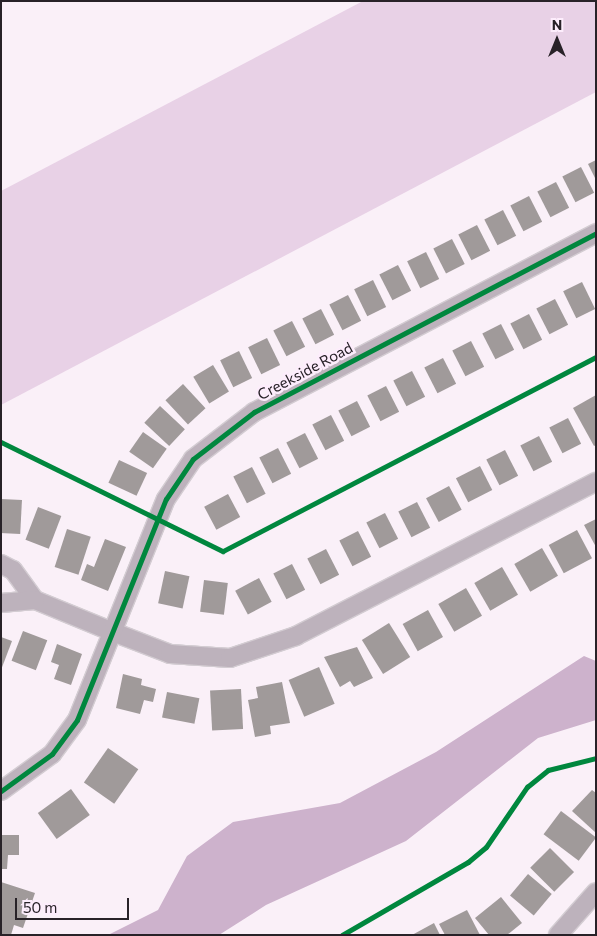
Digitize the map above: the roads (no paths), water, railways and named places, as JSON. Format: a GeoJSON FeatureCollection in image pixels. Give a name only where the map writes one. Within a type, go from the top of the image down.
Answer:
{"type":"FeatureCollection","features":[{"type":"Feature","properties":{"kind":"street","name":"Creekside Road"},"geometry":{"type":"LineString","coordinates":[[1,790],[52,754],[77,720],[166,499],[193,459],[254,412],[596,233]]}},
{"type":"Feature","properties":{"kind":"street"},"geometry":{"type":"LineString","coordinates":[[1,603],[35,600],[170,654],[230,658],[296,636],[596,482]]}},
{"type":"Feature","properties":{"kind":"street"},"geometry":{"type":"LineString","coordinates":[[1,564],[13,570],[35,600]]}},
{"type":"Feature","properties":{"kind":"street"},"geometry":{"type":"LineString","coordinates":[[558,935],[596,892]]}}]}
